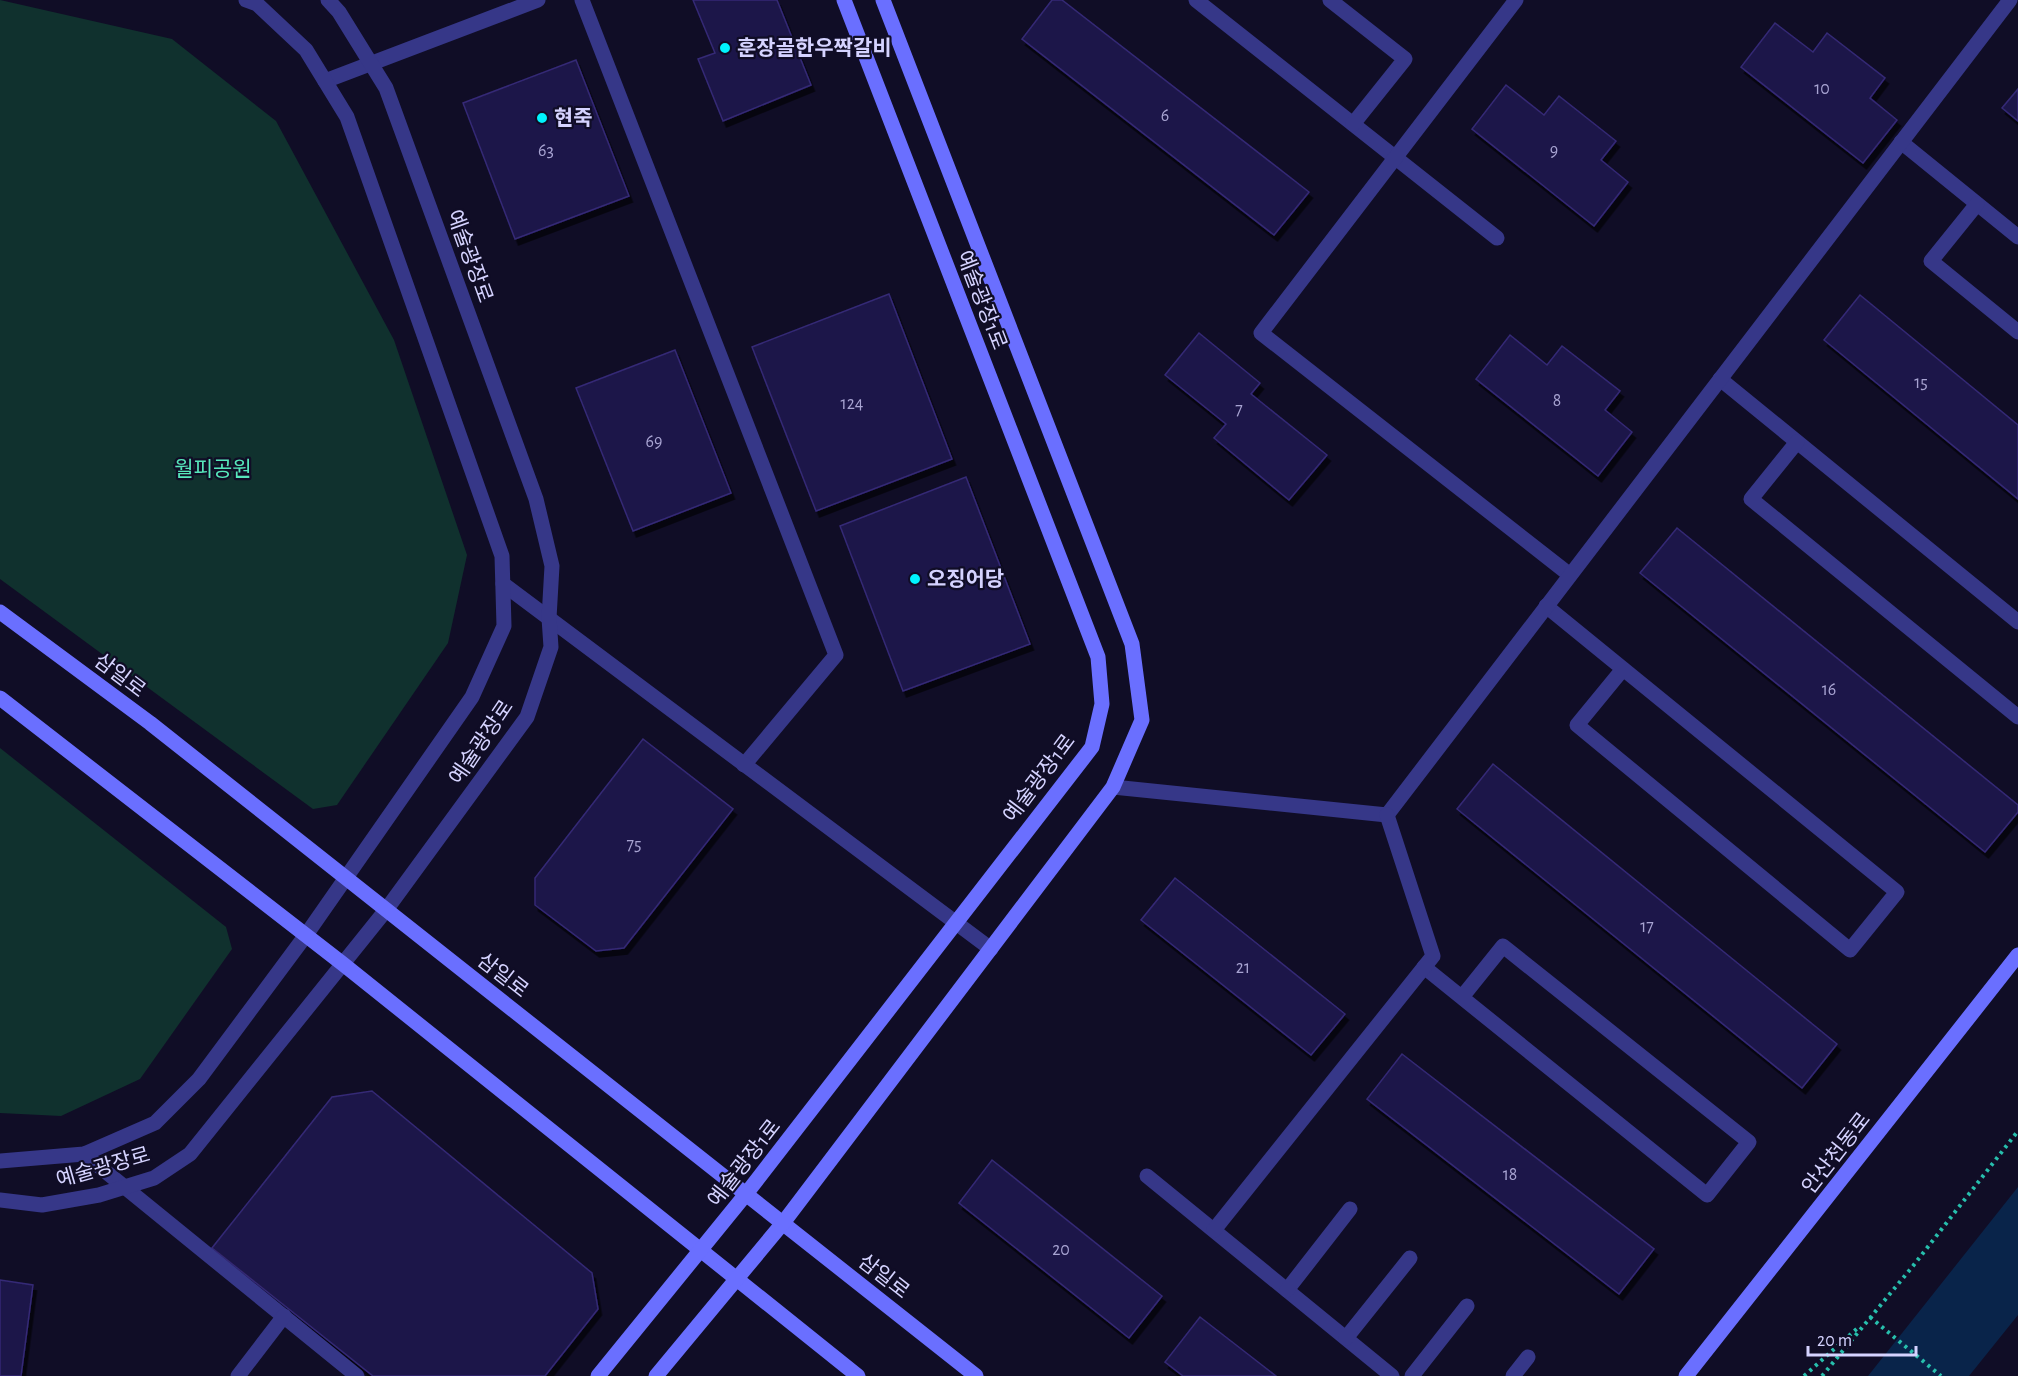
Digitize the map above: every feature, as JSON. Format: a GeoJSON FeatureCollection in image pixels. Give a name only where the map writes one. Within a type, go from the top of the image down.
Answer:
{"type":"FeatureCollection","features":[{"type":"Feature","properties":{"kind":"street","name":"예술광장로"},"geometry":{"type":"LineString","coordinates":[[0,1161],[84,1154],[155,1123],[199,1079],[306,935],[472,697],[504,626],[502,556],[347,117],[306,50],[257,4],[246,0]]}},
{"type":"Feature","properties":{"kind":"street","name":"예술광장로"},"geometry":{"type":"LineString","coordinates":[[0,1200],[42,1205],[99,1195],[154,1178],[190,1154],[386,910],[527,717],[551,646],[549,618],[552,566],[537,499],[386,88],[339,12],[328,0]]}},
{"type":"Feature","properties":{"kind":"street"},"geometry":{"type":"LineString","coordinates":[[325,81],[538,0]]}},
{"type":"Feature","properties":{"kind":"street"},"geometry":{"type":"LineString","coordinates":[[582,0],[836,655],[744,765]]}},
{"type":"Feature","properties":{"kind":"street","name":"예술광장1로"},"geometry":{"type":"LineString","coordinates":[[598,1376],[702,1251],[1092,747],[1102,704],[1098,657],[844,0]]}},
{"type":"Feature","properties":{"kind":"street","name":"예술광장1로"},"geometry":{"type":"LineString","coordinates":[[656,1376],[783,1223],[1113,787],[1142,720],[1132,644],[883,0]]}},
{"type":"Feature","properties":{"kind":"street"},"geometry":{"type":"LineString","coordinates":[[1196,0],[1497,238]]}},
{"type":"Feature","properties":{"kind":"street"},"geometry":{"type":"LineString","coordinates":[[1330,0],[1405,59],[1353,124]]}},
{"type":"Feature","properties":{"kind":"street"},"geometry":{"type":"LineString","coordinates":[[1516,0],[1261,333],[1570,575]]}},
{"type":"Feature","properties":{"kind":"street"},"geometry":{"type":"LineString","coordinates":[[1387,815],[2010,0]]}},
{"type":"Feature","properties":{"kind":"street"},"geometry":{"type":"LineString","coordinates":[[1901,142],[2018,237]]}},
{"type":"Feature","properties":{"kind":"street"},"geometry":{"type":"LineString","coordinates":[[1977,204],[1931,261],[2018,332]]}},
{"type":"Feature","properties":{"kind":"street"},"geometry":{"type":"LineString","coordinates":[[1720,379],[2018,622]]}},
{"type":"Feature","properties":{"kind":"street"},"geometry":{"type":"LineString","coordinates":[[1797,442],[1751,499],[2018,717]]}},
{"type":"Feature","properties":{"kind":"street"},"geometry":{"type":"LineString","coordinates":[[503,584],[991,949]]}},
{"type":"Feature","properties":{"kind":"street"},"geometry":{"type":"LineString","coordinates":[[1546,606],[1897,892],[1850,950],[1577,725],[1623,669]]}},
{"type":"Feature","properties":{"kind":"street","name":"삼일로"},"geometry":{"type":"LineString","coordinates":[[0,612],[150,723],[976,1376]]}},
{"type":"Feature","properties":{"kind":"street"},"geometry":{"type":"LineString","coordinates":[[0,698],[343,964],[858,1376]]}},
{"type":"Feature","properties":{"kind":"street"},"geometry":{"type":"LineString","coordinates":[[1113,787],[1387,815]]}},
{"type":"Feature","properties":{"kind":"street"},"geometry":{"type":"LineString","coordinates":[[1214,1230],[1433,956],[1387,815]]}},
{"type":"Feature","properties":{"kind":"street"},"geometry":{"type":"LineString","coordinates":[[1424,967],[1707,1195],[1749,1142],[1503,946],[1462,997]]}},
{"type":"Feature","properties":{"kind":"street","name":"안산천동로"},"geometry":{"type":"LineString","coordinates":[[1686,1376],[2018,955]]}},
{"type":"Feature","properties":{"kind":"street"},"geometry":{"type":"LineString","coordinates":[[84,1154],[357,1376]]}},
{"type":"Feature","properties":{"kind":"street"},"geometry":{"type":"LineString","coordinates":[[1147,1176],[1392,1376]]}},
{"type":"Feature","properties":{"kind":"street"},"geometry":{"type":"LineString","coordinates":[[1287,1290],[1350,1209]]}},
{"type":"Feature","properties":{"kind":"street"},"geometry":{"type":"LineString","coordinates":[[1346,1338],[1410,1258]]}},
{"type":"Feature","properties":{"kind":"street"},"geometry":{"type":"LineString","coordinates":[[1412,1376],[1467,1306]]}},
{"type":"Feature","properties":{"kind":"street"},"geometry":{"type":"LineString","coordinates":[[238,1376],[284,1316]]}},
{"type":"Feature","properties":{"kind":"street"},"geometry":{"type":"LineString","coordinates":[[1513,1376],[1528,1357]]}},
{"type":"Feature","properties":{"kind":"path"},"geometry":{"type":"LineString","coordinates":[[1822,1376],[1913,1266],[2018,1131]]}},
{"type":"Feature","properties":{"kind":"path"},"geometry":{"type":"LineString","coordinates":[[1804,1376],[1871,1317]]}},
{"type":"Feature","properties":{"kind":"path"},"geometry":{"type":"LineString","coordinates":[[1871,1317],[1941,1376]]}},
{"type":"Feature","properties":{"kind":"green space","name":"월피공원"},"geometry":{"type":"Polygon","coordinates":[[[0,0],[172,39],[276,121],[394,340],[467,555],[448,643],[337,805],[313,809],[0,579],[0,0]]]}},
{"type":"Feature","properties":{"kind":"green space"},"geometry":{"type":"Polygon","coordinates":[[[0,748],[226,927],[232,949],[140,1079],[61,1116],[0,1113],[0,748]]]}},
{"type":"Feature","properties":{"kind":"water"},"geometry":{"type":"Polygon","coordinates":[[[2018,1187],[2018,1315],[1969,1376],[1868,1376],[2018,1187]]]}},
{"type":"Feature","properties":{"kind":"building"},"geometry":{"type":"Polygon","coordinates":[[[693,0],[777,0],[811,85],[723,121],[698,59],[715,53],[693,0]]]}},
{"type":"Feature","properties":{"kind":"building"},"geometry":{"type":"Polygon","coordinates":[[[1052,0],[1062,0],[1309,192],[1274,235],[1022,39],[1052,0]]]}},
{"type":"Feature","properties":{"kind":"building"},"geometry":{"type":"Polygon","coordinates":[[[1775,23],[1813,52],[1827,33],[1885,78],[1870,98],[1897,120],[1863,163],[1741,67],[1775,23]]]}},
{"type":"Feature","properties":{"kind":"building"},"geometry":{"type":"Polygon","coordinates":[[[576,60],[629,196],[515,239],[463,103],[576,60]]]}},
{"type":"Feature","properties":{"kind":"building"},"geometry":{"type":"Polygon","coordinates":[[[1506,85],[1544,115],[1559,96],[1616,141],[1601,160],[1628,182],[1594,226],[1472,129],[1506,85]]]}},
{"type":"Feature","properties":{"kind":"building"},"geometry":{"type":"Polygon","coordinates":[[[2018,89],[2018,121],[2002,108],[2018,89]]]}},
{"type":"Feature","properties":{"kind":"building"},"geometry":{"type":"Polygon","coordinates":[[[889,294],[952,459],[816,511],[752,347],[889,294]]]}},
{"type":"Feature","properties":{"kind":"building"},"geometry":{"type":"Polygon","coordinates":[[[1860,295],[2018,425],[2018,499],[1824,340],[1860,295]]]}},
{"type":"Feature","properties":{"kind":"building"},"geometry":{"type":"Polygon","coordinates":[[[1199,333],[1260,383],[1251,394],[1327,455],[1289,500],[1214,438],[1226,424],[1165,375],[1199,333]]]}},
{"type":"Feature","properties":{"kind":"building"},"geometry":{"type":"Polygon","coordinates":[[[1510,335],[1547,365],[1562,346],[1620,391],[1605,410],[1632,432],[1598,476],[1476,379],[1510,335]]]}},
{"type":"Feature","properties":{"kind":"building"},"geometry":{"type":"Polygon","coordinates":[[[675,350],[731,493],[633,531],[576,388],[675,350]]]}},
{"type":"Feature","properties":{"kind":"building"},"geometry":{"type":"Polygon","coordinates":[[[966,477],[1030,644],[903,691],[840,526],[966,477]]]}},
{"type":"Feature","properties":{"kind":"building"},"geometry":{"type":"Polygon","coordinates":[[[1677,528],[2018,805],[2018,812],[1985,852],[1640,573],[1677,528]]]}},
{"type":"Feature","properties":{"kind":"building"},"geometry":{"type":"Polygon","coordinates":[[[643,739],[733,809],[624,948],[596,951],[535,905],[535,878],[643,739]]]}},
{"type":"Feature","properties":{"kind":"building"},"geometry":{"type":"Polygon","coordinates":[[[1493,764],[1837,1044],[1802,1088],[1457,809],[1493,764]]]}},
{"type":"Feature","properties":{"kind":"building"},"geometry":{"type":"Polygon","coordinates":[[[1175,878],[1345,1014],[1311,1055],[1141,920],[1175,878]]]}},
{"type":"Feature","properties":{"kind":"building"},"geometry":{"type":"Polygon","coordinates":[[[1402,1054],[1654,1249],[1619,1294],[1367,1099],[1402,1054]]]}},
{"type":"Feature","properties":{"kind":"building"},"geometry":{"type":"Polygon","coordinates":[[[372,1091],[592,1273],[598,1309],[545,1376],[373,1376],[212,1248],[332,1097],[372,1091]]]}},
{"type":"Feature","properties":{"kind":"building"},"geometry":{"type":"Polygon","coordinates":[[[992,1160],[1162,1296],[1129,1338],[959,1203],[992,1160]]]}},
{"type":"Feature","properties":{"kind":"building"},"geometry":{"type":"Polygon","coordinates":[[[0,1280],[33,1285],[21,1376],[0,1376],[0,1280]]]}},
{"type":"Feature","properties":{"kind":"building"},"geometry":{"type":"Polygon","coordinates":[[[1200,1317],[1276,1376],[1183,1376],[1165,1362],[1200,1317]]]}},
{"type":"Feature","properties":{"kind":"place","name":"훈장골한우짝갈비"},"geometry":{"type":"Point","coordinates":[725,48]}},
{"type":"Feature","properties":{"kind":"place","name":"현죽"},"geometry":{"type":"Point","coordinates":[542,118]}},
{"type":"Feature","properties":{"kind":"place","name":"오징어당"},"geometry":{"type":"Point","coordinates":[915,579]}}]}
